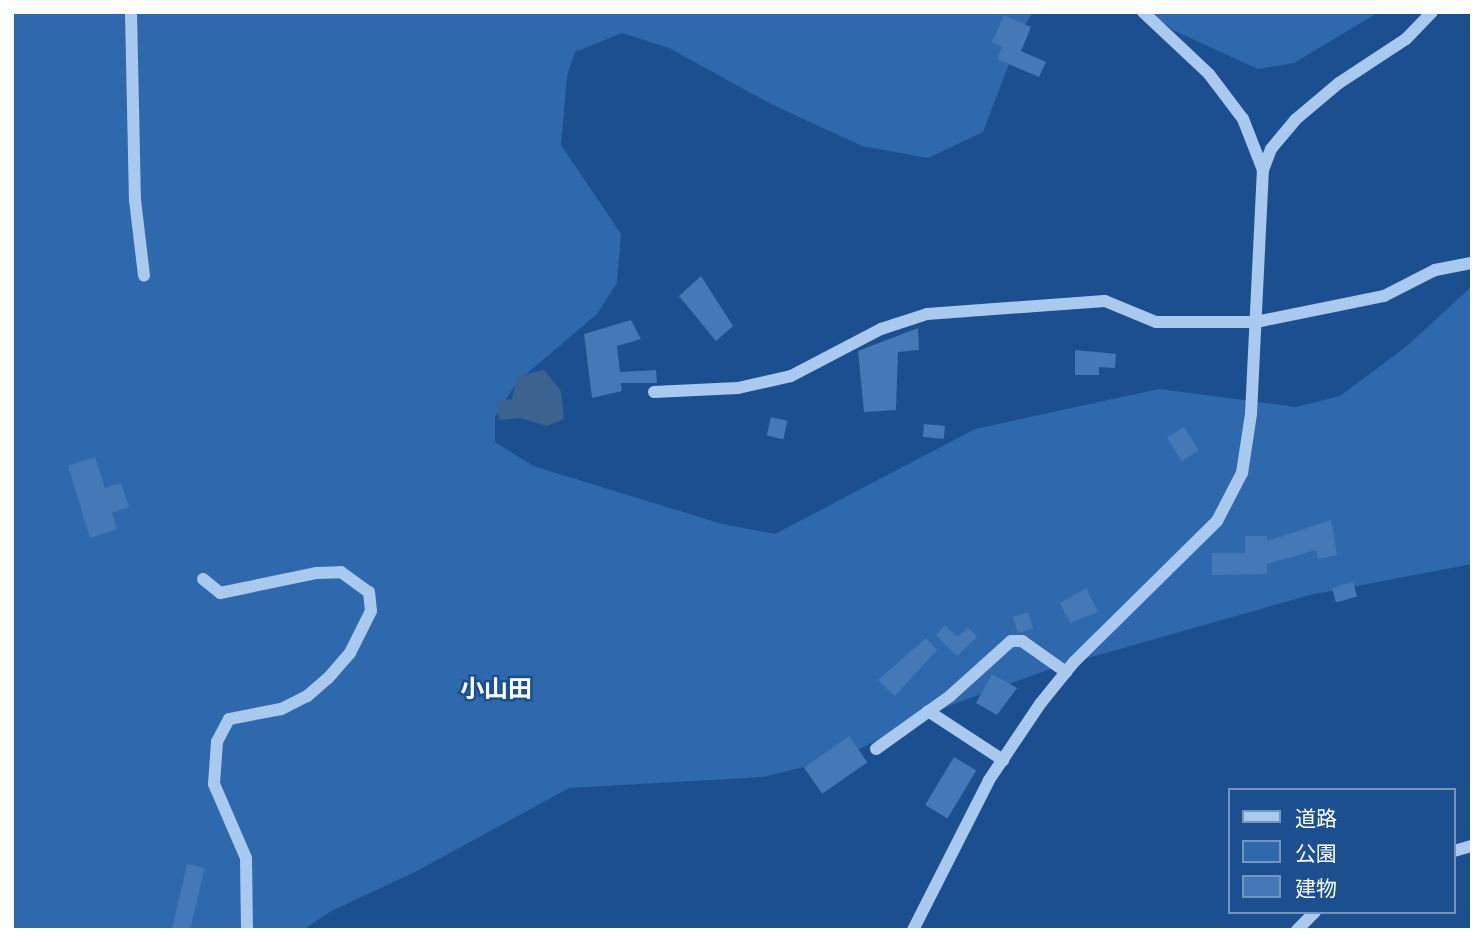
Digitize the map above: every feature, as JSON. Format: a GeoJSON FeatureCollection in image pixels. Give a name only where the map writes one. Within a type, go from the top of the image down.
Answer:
{"type":"FeatureCollection","features":[{"type":"Feature","properties":{"kind":"street"},"geometry":{"type":"LineString","coordinates":[[131,12],[135,200],[144,275]]}},
{"type":"Feature","properties":{"kind":"street"},"geometry":{"type":"LineString","coordinates":[[1143,12],[1178,43],[1226,97],[1254,141],[1263,170]]}},
{"type":"Feature","properties":{"kind":"street"},"geometry":{"type":"LineString","coordinates":[[913,930],[1003,760],[1066,672],[1173,568],[1217,521],[1230,499],[1242,472],[1251,414],[1263,170],[1271,149],[1294,120],[1339,83],[1406,39],[1432,12]]}},
{"type":"Feature","properties":{"kind":"street"},"geometry":{"type":"LineString","coordinates":[[654,392],[738,388],[791,376],[881,329],[927,314],[1105,301],[1156,322],[1256,323],[1384,296],[1435,270],[1472,263]]}},
{"type":"Feature","properties":{"kind":"street"},"geometry":{"type":"LineString","coordinates":[[203,579],[220,593],[317,573],[341,572],[369,592],[371,611],[350,653],[328,678],[307,696],[281,709],[229,719],[217,743],[214,784],[246,858],[247,930]]}},
{"type":"Feature","properties":{"kind":"street"},"geometry":{"type":"LineString","coordinates":[[876,749],[928,711],[1011,641],[1022,641],[1066,672]]}},
{"type":"Feature","properties":{"kind":"street"},"geometry":{"type":"LineString","coordinates":[[928,711],[1003,760]]}},
{"type":"Feature","properties":{"kind":"street"},"geometry":{"type":"LineString","coordinates":[[1297,930],[1313,914]]}},
{"type":"Feature","properties":{"kind":"green space"},"geometry":{"type":"Polygon","coordinates":[[[12,12],[1033,12],[1022,30],[983,132],[928,158],[862,146],[771,104],[669,48],[622,33],[575,52],[567,76],[561,145],[621,234],[617,283],[597,314],[517,382],[495,417],[495,442],[533,466],[722,524],[775,534],[975,429],[1159,389],[1296,407],[1340,396],[1407,346],[1472,286],[1472,564],[1310,595],[1053,668],[951,705],[840,758],[763,777],[569,788],[413,873],[331,911],[303,930],[12,930],[12,12]]]}},
{"type":"Feature","properties":{"kind":"green space"},"geometry":{"type":"Polygon","coordinates":[[[1149,12],[1379,12],[1294,63],[1258,69],[1173,30],[1149,12]]]}},
{"type":"Feature","properties":{"kind":"shaded area"},"geometry":{"type":"Polygon","coordinates":[[[544,370],[561,391],[564,419],[547,426],[520,418],[499,420],[496,401],[512,399],[517,376],[544,370]]]}},
{"type":"Feature","properties":{"kind":"building"},"geometry":{"type":"Polygon","coordinates":[[[1004,15],[1031,27],[1021,51],[1046,62],[1039,77],[997,59],[1002,47],[992,42],[1004,15]]]}},
{"type":"Feature","properties":{"kind":"building"},"geometry":{"type":"Polygon","coordinates":[[[701,276],[733,326],[716,341],[679,296],[701,276]]]}},
{"type":"Feature","properties":{"kind":"building"},"geometry":{"type":"Polygon","coordinates":[[[631,320],[641,339],[617,346],[620,372],[656,370],[657,383],[621,383],[622,391],[592,398],[584,334],[631,320]]]}},
{"type":"Feature","properties":{"kind":"building"},"geometry":{"type":"Polygon","coordinates":[[[918,328],[919,350],[898,352],[896,410],[864,412],[858,351],[918,328]]]}},
{"type":"Feature","properties":{"kind":"building"},"geometry":{"type":"Polygon","coordinates":[[[1075,350],[1116,354],[1115,368],[1099,367],[1099,375],[1075,375],[1075,350]]]}},
{"type":"Feature","properties":{"kind":"building"},"geometry":{"type":"Polygon","coordinates":[[[771,417],[788,421],[783,439],[767,436],[771,417]]]}},
{"type":"Feature","properties":{"kind":"building"},"geometry":{"type":"Polygon","coordinates":[[[924,424],[945,426],[944,439],[923,437],[924,424]]]}},
{"type":"Feature","properties":{"kind":"building"},"geometry":{"type":"Polygon","coordinates":[[[1184,427],[1199,451],[1182,461],[1167,438],[1184,427]]]}},
{"type":"Feature","properties":{"kind":"building"},"geometry":{"type":"Polygon","coordinates":[[[95,457],[105,488],[121,483],[129,507],[112,513],[117,529],[90,538],[68,466],[95,457]]]}},
{"type":"Feature","properties":{"kind":"building"},"geometry":{"type":"Polygon","coordinates":[[[1331,520],[1337,555],[1318,559],[1316,550],[1267,564],[1267,574],[1212,575],[1212,553],[1245,553],[1245,536],[1267,536],[1267,541],[1331,520]]]}},
{"type":"Feature","properties":{"kind":"building"},"geometry":{"type":"Polygon","coordinates":[[[1353,582],[1357,596],[1336,602],[1332,588],[1353,582]]]}},
{"type":"Feature","properties":{"kind":"building"},"geometry":{"type":"Polygon","coordinates":[[[1086,588],[1098,612],[1070,623],[1060,603],[1086,588]]]}},
{"type":"Feature","properties":{"kind":"building"},"geometry":{"type":"Polygon","coordinates":[[[1028,612],[1033,628],[1018,633],[1013,617],[1028,612]]]}},
{"type":"Feature","properties":{"kind":"building"},"geometry":{"type":"Polygon","coordinates":[[[945,625],[957,637],[968,627],[977,637],[957,656],[936,635],[945,625]]]}},
{"type":"Feature","properties":{"kind":"building"},"geometry":{"type":"Polygon","coordinates":[[[926,638],[937,650],[895,696],[878,680],[926,638]]]}},
{"type":"Feature","properties":{"kind":"building"},"geometry":{"type":"Polygon","coordinates":[[[992,674],[1017,688],[997,715],[976,703],[992,674]]]}},
{"type":"Feature","properties":{"kind":"building"},"geometry":{"type":"Polygon","coordinates":[[[849,736],[867,762],[822,794],[804,768],[849,736]]]}},
{"type":"Feature","properties":{"kind":"building"},"geometry":{"type":"Polygon","coordinates":[[[954,757],[976,770],[947,818],[925,805],[954,757]]]}},
{"type":"Feature","properties":{"kind":"building"},"geometry":{"type":"Polygon","coordinates":[[[187,864],[205,868],[190,930],[172,930],[187,864]]]}},
{"type":"Feature","properties":{"kind":"district","name":"小山田"},"geometry":{"type":"Point","coordinates":[496,689]}}]}
